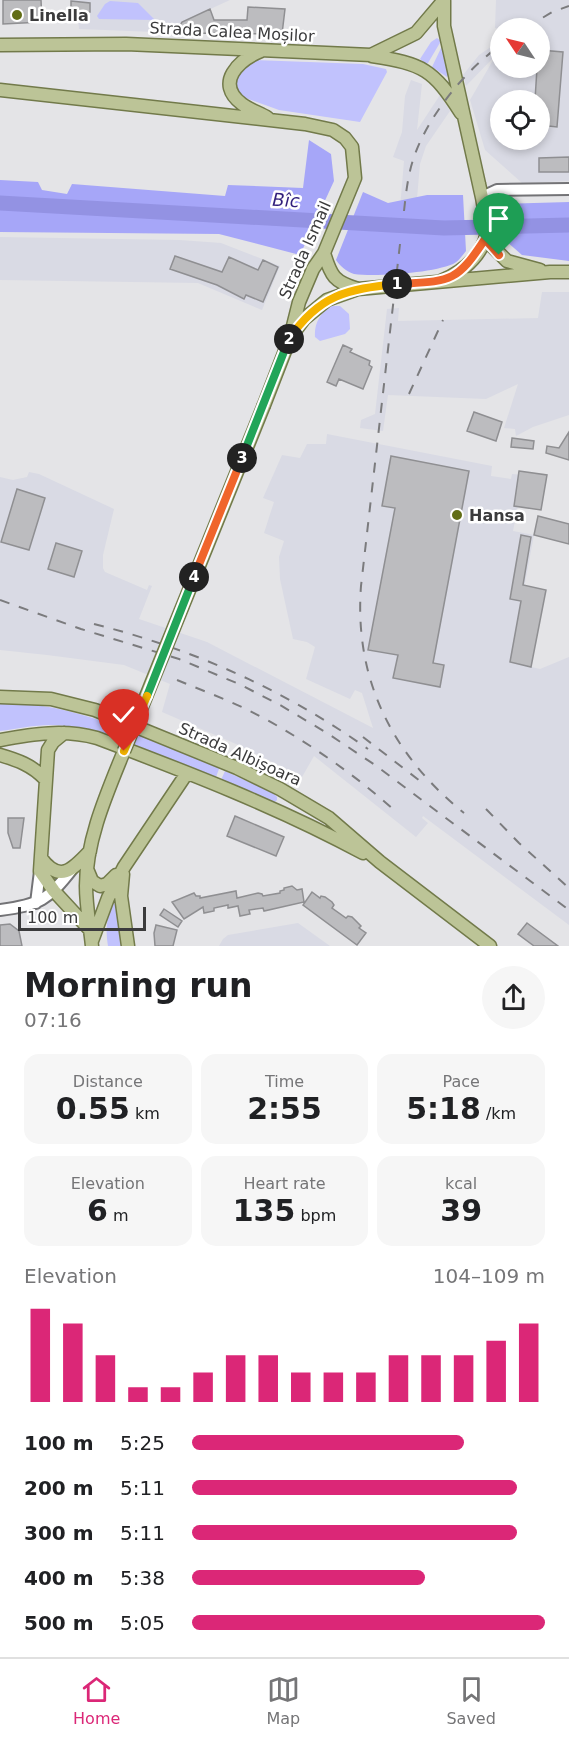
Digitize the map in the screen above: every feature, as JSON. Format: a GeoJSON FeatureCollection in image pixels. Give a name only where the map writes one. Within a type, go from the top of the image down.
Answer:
{"type":"FeatureCollection","features":[{"type":"Feature","properties":{"kind":"main road","name":"Strada Calea Moșilor"},"geometry":{"type":"LineString","coordinates":[[0,45],[126,44],[371,55],[416,33],[444,1]]}},
{"type":"Feature","properties":{"kind":"main road"},"geometry":{"type":"LineString","coordinates":[[441,281],[457,274],[470,263],[485,237],[483,203],[444,26],[444,1]]}},
{"type":"Feature","properties":{"kind":"main road"},"geometry":{"type":"LineString","coordinates":[[265,50],[239,63],[232,73],[231,90],[243,105],[277,122]]}},
{"type":"Feature","properties":{"kind":"main road"},"geometry":{"type":"LineString","coordinates":[[371,55],[408,62],[426,71],[441,84],[463,117]]}},
{"type":"Feature","properties":{"kind":"main road"},"geometry":{"type":"LineString","coordinates":[[0,90],[277,122]]}},
{"type":"Feature","properties":{"kind":"main road","name":"Strada Ismail"},"geometry":{"type":"LineString","coordinates":[[91,939],[86,892],[87,868],[106,796],[264,405],[290,338],[299,302],[313,269],[324,253],[355,178],[352,147],[345,138],[333,130],[321,127],[277,122]]}},
{"type":"Feature","properties":{"kind":"main road"},"geometry":{"type":"LineString","coordinates":[[485,237],[507,261],[550,272]]}},
{"type":"Feature","properties":{"kind":"main road"},"geometry":{"type":"LineString","coordinates":[[324,253],[333,276],[344,285],[358,289]]}},
{"type":"Feature","properties":{"kind":"main road"},"geometry":{"type":"LineString","coordinates":[[290,338],[304,319],[327,300],[358,289],[569,272]]}},
{"type":"Feature","properties":{"kind":"main road","name":"Strada Albișoara"},"geometry":{"type":"LineString","coordinates":[[0,697],[51,699],[95,710],[237,768],[280,789],[329,818],[380,862],[490,946]]}},
{"type":"Feature","properties":{"kind":"main road","name":"Strada Albișoara"},"geometry":{"type":"LineString","coordinates":[[0,740],[47,732],[79,733],[97,738],[273,809],[326,833],[380,862]]}},
{"type":"Feature","properties":{"kind":"main road"},"geometry":{"type":"LineString","coordinates":[[64,733],[53,742],[48,750],[41,865],[54,891],[91,939],[124,867],[187,773]]}},
{"type":"Feature","properties":{"kind":"main road"},"geometry":{"type":"LineString","coordinates":[[0,754],[33,767],[45,779]]}},
{"type":"Feature","properties":{"kind":"main road"},"geometry":{"type":"LineString","coordinates":[[273,809],[278,807],[282,801],[283,793],[280,789]]}},
{"type":"Feature","properties":{"kind":"main road"},"geometry":{"type":"LineString","coordinates":[[41,865],[56,872],[62,872],[73,868],[90,851]]}},
{"type":"Feature","properties":{"kind":"main road"},"geometry":{"type":"LineString","coordinates":[[87,868],[95,884],[103,886],[124,867]]}},
{"type":"Feature","properties":{"kind":"main road"},"geometry":{"type":"LineString","coordinates":[[124,867],[121,896],[128,946]]}},
{"type":"Feature","properties":{"kind":"street"},"geometry":{"type":"LineString","coordinates":[[483,203],[498,190],[569,189]]}},
{"type":"Feature","properties":{"kind":"street"},"geometry":{"type":"LineString","coordinates":[[36,903],[41,865]]}},
{"type":"Feature","properties":{"kind":"street"},"geometry":{"type":"LineString","coordinates":[[0,910],[36,903],[54,891],[73,868]]}},
{"type":"Feature","properties":{"kind":"shaded area"},"geometry":{"type":"Polygon","coordinates":[[[71,0],[230,0],[182,22],[179,27],[180,33],[79,29],[77,3],[71,3],[71,0]]]}},
{"type":"Feature","properties":{"kind":"shaded area"},"geometry":{"type":"Polygon","coordinates":[[[496,0],[569,0],[569,181],[522,183],[485,150],[470,100],[490,65],[490,78],[550,78],[550,18],[495,18],[496,0]]]}},
{"type":"Feature","properties":{"kind":"shaded area"},"geometry":{"type":"Polygon","coordinates":[[[110,1],[138,3],[155,20],[99,19],[97,16],[105,4],[110,1]]]}},
{"type":"Feature","properties":{"kind":"shaded area"},"geometry":{"type":"Polygon","coordinates":[[[437,38],[441,41],[426,64],[420,59],[431,42],[437,38]]]}},
{"type":"Feature","properties":{"kind":"shaded area"},"geometry":{"type":"Polygon","coordinates":[[[442,46],[450,72],[447,77],[432,67],[442,46]]]}},
{"type":"Feature","properties":{"kind":"shaded area"},"geometry":{"type":"Polygon","coordinates":[[[490,47],[490,61],[466,86],[463,75],[479,55],[490,47]]]}},
{"type":"Feature","properties":{"kind":"shaded area"},"geometry":{"type":"Polygon","coordinates":[[[254,60],[363,64],[386,69],[387,72],[360,122],[279,110],[243,97],[238,93],[235,81],[238,72],[254,60]]]}},
{"type":"Feature","properties":{"kind":"shaded area"},"geometry":{"type":"Polygon","coordinates":[[[411,80],[422,84],[417,130],[440,95],[450,111],[426,146],[420,164],[416,210],[400,208],[404,161],[393,157],[402,132],[405,96],[411,80]]]}},
{"type":"Feature","properties":{"kind":"shaded area"},"geometry":{"type":"Polygon","coordinates":[[[309,140],[331,154],[334,181],[300,255],[219,234],[0,232],[0,180],[38,182],[42,190],[67,194],[72,184],[225,196],[228,185],[303,188],[309,140]]]}},
{"type":"Feature","properties":{"kind":"shaded area"},"geometry":{"type":"Polygon","coordinates":[[[363,192],[388,203],[427,195],[463,195],[466,251],[455,263],[432,270],[376,275],[349,272],[336,260],[363,192]]]}},
{"type":"Feature","properties":{"kind":"shaded area"},"geometry":{"type":"Polygon","coordinates":[[[569,202],[569,261],[522,255],[506,241],[503,204],[569,202]]]}},
{"type":"Feature","properties":{"kind":"shaded area"},"geometry":{"type":"Polygon","coordinates":[[[0,237],[179,240],[221,243],[280,266],[262,310],[198,283],[0,280],[0,237]]]}},
{"type":"Feature","properties":{"kind":"shaded area"},"geometry":{"type":"Polygon","coordinates":[[[542,292],[569,292],[569,415],[533,427],[516,436],[515,429],[504,428],[518,384],[486,399],[388,395],[383,431],[360,428],[361,420],[375,414],[387,309],[399,308],[398,321],[538,318],[542,292]]]}},
{"type":"Feature","properties":{"kind":"shaded area"},"geometry":{"type":"Polygon","coordinates":[[[332,306],[340,306],[349,314],[350,329],[345,334],[320,341],[315,337],[317,323],[321,315],[332,306]]]}},
{"type":"Feature","properties":{"kind":"shaded area"},"geometry":{"type":"Polygon","coordinates":[[[327,434],[492,466],[491,476],[511,479],[512,474],[524,475],[513,531],[534,535],[510,662],[540,669],[569,657],[569,925],[423,816],[422,818],[428,823],[416,837],[314,756],[302,777],[236,744],[162,712],[170,684],[124,665],[0,650],[0,477],[13,480],[27,477],[29,472],[39,474],[114,509],[103,555],[103,568],[105,572],[147,590],[149,585],[152,586],[139,619],[207,642],[373,728],[362,693],[355,690],[350,699],[306,679],[315,647],[307,642],[293,639],[280,579],[279,557],[284,541],[264,533],[274,502],[263,498],[282,455],[300,458],[307,444],[326,444],[327,434]]]}},
{"type":"Feature","properties":{"kind":"shaded area"},"geometry":{"type":"Polygon","coordinates":[[[0,702],[56,708],[84,715],[137,734],[219,769],[216,777],[212,778],[133,744],[71,727],[44,725],[0,731],[0,702]]]}},
{"type":"Feature","properties":{"kind":"shaded area"},"geometry":{"type":"Polygon","coordinates":[[[225,771],[273,793],[277,800],[270,801],[221,780],[225,771]]]}},
{"type":"Feature","properties":{"kind":"shaded area"},"geometry":{"type":"Polygon","coordinates":[[[114,899],[122,946],[108,946],[107,922],[114,899]]]}},
{"type":"Feature","properties":{"kind":"shaded area"},"geometry":{"type":"Polygon","coordinates":[[[298,923],[330,946],[219,946],[228,935],[298,923]]]}},
{"type":"Feature","properties":{"kind":"building"},"geometry":{"type":"Polygon","coordinates":[[[3,0],[41,0],[42,22],[3,24],[3,0]]]}},
{"type":"Feature","properties":{"kind":"building"},"geometry":{"type":"Polygon","coordinates":[[[71,1],[90,3],[90,12],[77,12],[78,20],[71,21],[71,1]]]}},
{"type":"Feature","properties":{"kind":"building"},"geometry":{"type":"Polygon","coordinates":[[[248,7],[285,9],[282,34],[180,33],[179,27],[182,22],[210,9],[214,20],[247,20],[248,7]]]}},
{"type":"Feature","properties":{"kind":"building"},"geometry":{"type":"Polygon","coordinates":[[[550,51],[563,52],[557,127],[550,126],[550,90],[536,90],[536,78],[550,78],[550,51]]]}},
{"type":"Feature","properties":{"kind":"building"},"geometry":{"type":"Polygon","coordinates":[[[569,157],[569,172],[539,172],[539,158],[569,157]]]}},
{"type":"Feature","properties":{"kind":"building"},"geometry":{"type":"Polygon","coordinates":[[[175,256],[222,272],[229,257],[258,270],[263,260],[278,267],[263,302],[246,295],[244,299],[217,285],[170,269],[175,256]]]}},
{"type":"Feature","properties":{"kind":"building"},"geometry":{"type":"Polygon","coordinates":[[[343,345],[352,349],[350,352],[370,361],[369,365],[372,367],[363,389],[339,379],[336,386],[327,382],[343,345]]]}},
{"type":"Feature","properties":{"kind":"building"},"geometry":{"type":"Polygon","coordinates":[[[474,412],[502,422],[496,441],[467,431],[474,412]]]}},
{"type":"Feature","properties":{"kind":"building"},"geometry":{"type":"Polygon","coordinates":[[[569,432],[569,460],[546,453],[547,446],[559,448],[569,432]]]}},
{"type":"Feature","properties":{"kind":"building"},"geometry":{"type":"Polygon","coordinates":[[[512,438],[534,441],[533,449],[511,447],[512,438]]]}},
{"type":"Feature","properties":{"kind":"building"},"geometry":{"type":"Polygon","coordinates":[[[391,456],[469,471],[433,663],[444,665],[440,687],[393,678],[398,655],[368,650],[395,508],[382,506],[391,456]]]}},
{"type":"Feature","properties":{"kind":"building"},"geometry":{"type":"Polygon","coordinates":[[[519,471],[547,475],[541,510],[514,506],[519,471]]]}},
{"type":"Feature","properties":{"kind":"building"},"geometry":{"type":"Polygon","coordinates":[[[17,489],[45,498],[29,550],[1,542],[17,489]]]}},
{"type":"Feature","properties":{"kind":"building"},"geometry":{"type":"Polygon","coordinates":[[[538,516],[569,524],[569,544],[534,535],[538,516]]]}},
{"type":"Feature","properties":{"kind":"building"},"geometry":{"type":"Polygon","coordinates":[[[521,535],[531,537],[523,585],[546,590],[531,667],[510,662],[521,601],[510,599],[521,535]]]}},
{"type":"Feature","properties":{"kind":"building"},"geometry":{"type":"Polygon","coordinates":[[[56,543],[82,551],[74,577],[48,569],[56,543]]]}},
{"type":"Feature","properties":{"kind":"building"},"geometry":{"type":"Polygon","coordinates":[[[235,816],[284,837],[276,856],[227,836],[235,816]]]}},
{"type":"Feature","properties":{"kind":"building"},"geometry":{"type":"Polygon","coordinates":[[[8,818],[24,818],[20,848],[13,848],[8,833],[8,818]]]}},
{"type":"Feature","properties":{"kind":"building"},"geometry":{"type":"Polygon","coordinates":[[[292,886],[297,890],[302,889],[304,902],[264,911],[263,908],[249,910],[250,914],[240,916],[238,906],[228,908],[228,905],[204,913],[203,907],[184,919],[172,902],[194,893],[200,898],[236,891],[237,898],[258,893],[263,896],[280,893],[284,888],[292,886]]]}},
{"type":"Feature","properties":{"kind":"building"},"geometry":{"type":"Polygon","coordinates":[[[312,892],[320,898],[325,897],[334,905],[332,908],[346,918],[352,917],[361,926],[359,928],[366,933],[357,945],[303,905],[312,892]]]}},
{"type":"Feature","properties":{"kind":"building"},"geometry":{"type":"Polygon","coordinates":[[[164,909],[182,921],[178,927],[160,915],[164,909]]]}},
{"type":"Feature","properties":{"kind":"building"},"geometry":{"type":"Polygon","coordinates":[[[527,923],[558,946],[534,946],[518,934],[527,923]]]}},
{"type":"Feature","properties":{"kind":"building"},"geometry":{"type":"Polygon","coordinates":[[[10,924],[19,931],[22,946],[0,946],[0,925],[10,924]]]}},
{"type":"Feature","properties":{"kind":"building"},"geometry":{"type":"Polygon","coordinates":[[[156,925],[177,930],[173,946],[155,946],[156,925]]]}},
{"type":"Feature","properties":{"kind":"waterway","name":"Bîc"},"geometry":{"type":"LineString","coordinates":[[0,203],[444,228],[569,225]]}},
{"type":"Feature","properties":{"kind":"railway"},"geometry":{"type":"LineString","coordinates":[[542,18],[569,6]]}},
{"type":"Feature","properties":{"kind":"railway"},"geometry":{"type":"LineString","coordinates":[[404,211],[407,184],[420,141],[438,110],[462,80],[490,53]]}},
{"type":"Feature","properties":{"kind":"railway"},"geometry":{"type":"LineString","coordinates":[[400,244],[361,586],[360,620],[364,653],[383,713],[398,740],[417,766],[464,813]]}},
{"type":"Feature","properties":{"kind":"railway"},"geometry":{"type":"LineString","coordinates":[[409,394],[443,320]]}},
{"type":"Feature","properties":{"kind":"railway"},"geometry":{"type":"LineString","coordinates":[[0,600],[81,629],[179,659],[239,684],[280,705],[375,765],[569,910]]}},
{"type":"Feature","properties":{"kind":"railway"},"geometry":{"type":"LineString","coordinates":[[94,624],[167,646],[237,674],[304,708],[368,749]]}},
{"type":"Feature","properties":{"kind":"railway"},"geometry":{"type":"LineString","coordinates":[[177,680],[241,707],[307,744],[345,770],[395,811]]}},
{"type":"Feature","properties":{"kind":"railway"},"geometry":{"type":"LineString","coordinates":[[363,737],[420,781]]}},
{"type":"Feature","properties":{"kind":"railway"},"geometry":{"type":"LineString","coordinates":[[486,809],[519,843],[569,888]]}},
{"type":"Feature","properties":{"kind":"place","name":"Linella"},"geometry":{"type":"Point","coordinates":[17,15]}},
{"type":"Feature","properties":{"kind":"place","name":"Hansa"},"geometry":{"type":"Point","coordinates":[457,515]}},
{"type":"Feature","properties":{"kind":"route"},"geometry":{"type":"LineString","coordinates":[[124,751],[290,338],[304,319],[327,300],[358,289],[441,281],[457,274],[470,263],[485,239],[499,255]]}}]}
